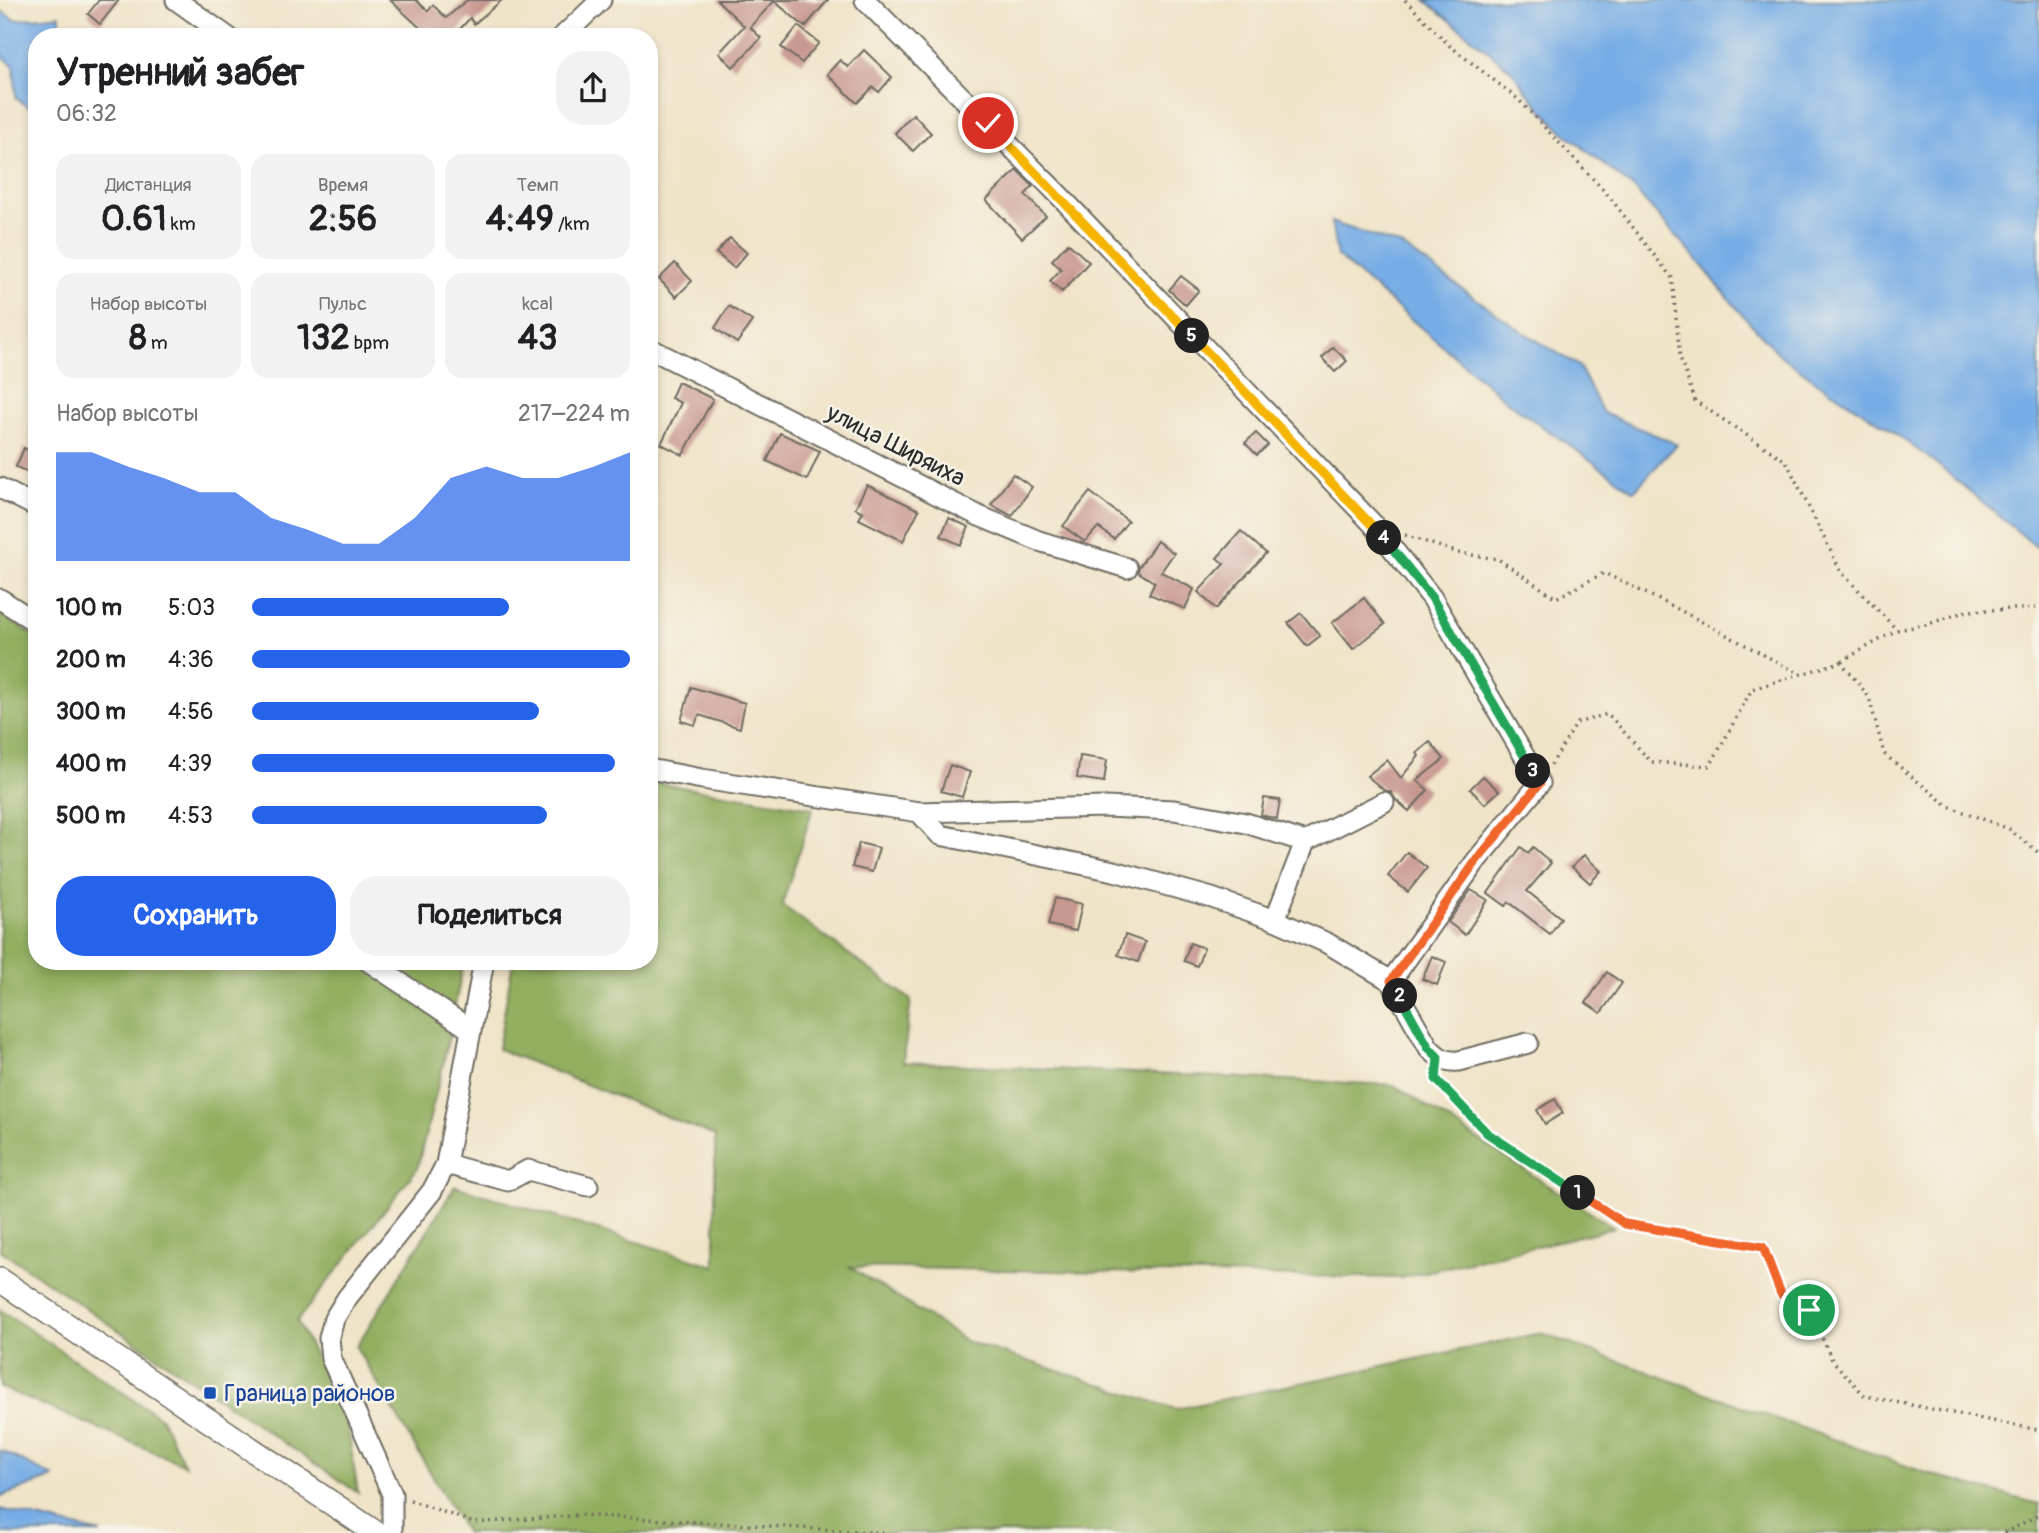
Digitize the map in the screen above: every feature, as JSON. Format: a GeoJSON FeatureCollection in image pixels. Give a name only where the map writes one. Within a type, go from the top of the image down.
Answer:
{"type":"FeatureCollection","features":[{"type":"Feature","properties":{"kind":"main road"},"geometry":{"type":"LineString","coordinates":[[0,1280],[376,1533]]}},
{"type":"Feature","properties":{"kind":"street"},"geometry":{"type":"LineString","coordinates":[[571,28],[601,0]]}},
{"type":"Feature","properties":{"kind":"street"},"geometry":{"type":"LineString","coordinates":[[864,0],[1057,193],[1373,524],[1432,598],[1540,783],[1476,861],[1391,981]]}},
{"type":"Feature","properties":{"kind":"street"},"geometry":{"type":"LineString","coordinates":[[181,1],[216,28]]}},
{"type":"Feature","properties":{"kind":"street","name":"улица Ширяиха"},"geometry":{"type":"LineString","coordinates":[[658,353],[979,516],[1040,541],[1127,568]]}},
{"type":"Feature","properties":{"kind":"street"},"geometry":{"type":"LineString","coordinates":[[0,488],[28,502]]}},
{"type":"Feature","properties":{"kind":"street"},"geometry":{"type":"LineString","coordinates":[[0,599],[28,617]]}},
{"type":"Feature","properties":{"kind":"street"},"geometry":{"type":"LineString","coordinates":[[658,771],[919,812],[1105,807],[1174,810],[1246,823],[1305,842]]}},
{"type":"Feature","properties":{"kind":"street"},"geometry":{"type":"LineString","coordinates":[[1275,920],[1305,842],[1384,802]]}},
{"type":"Feature","properties":{"kind":"street"},"geometry":{"type":"LineString","coordinates":[[919,812],[940,835],[1114,871],[1212,898],[1275,920],[1327,943],[1391,981],[1429,1048],[1448,1062],[1528,1042]]}},
{"type":"Feature","properties":{"kind":"street"},"geometry":{"type":"LineString","coordinates":[[381,970],[471,1030]]}},
{"type":"Feature","properties":{"kind":"street"},"geometry":{"type":"LineString","coordinates":[[392,1533],[393,1494],[331,1358],[329,1338],[334,1320],[347,1298],[432,1191],[446,1164],[482,970]]}},
{"type":"Feature","properties":{"kind":"street"},"geometry":{"type":"LineString","coordinates":[[446,1164],[508,1181],[528,1170],[588,1186]]}},
{"type":"Feature","properties":{"kind":"path"},"geometry":{"type":"LineString","coordinates":[[1405,0],[1450,47],[1518,99],[1608,195],[1672,278],[1680,357],[1695,401],[1786,461],[1841,572],[1896,630]]}},
{"type":"Feature","properties":{"kind":"path"},"geometry":{"type":"LineString","coordinates":[[1373,524],[1459,553],[1498,558],[1556,598],[1604,573],[1800,674]]}},
{"type":"Feature","properties":{"kind":"path"},"geometry":{"type":"LineString","coordinates":[[1540,783],[1577,723],[1608,714],[1651,762],[1710,766],[1752,689],[1841,662],[1896,630],[1925,625],[1967,611],[2039,608]]}},
{"type":"Feature","properties":{"kind":"path"},"geometry":{"type":"LineString","coordinates":[[1841,662],[1869,697],[1884,754],[1948,806],[2008,829],[2039,853]]}},
{"type":"Feature","properties":{"kind":"path"},"geometry":{"type":"LineString","coordinates":[[1438,1057],[1436,1079],[1487,1133],[1625,1224],[1763,1247],[1781,1294],[1809,1310],[1832,1360],[1865,1396],[2039,1430]]}},
{"type":"Feature","properties":{"kind":"path"},"geometry":{"type":"LineString","coordinates":[[393,1494],[474,1523],[581,1515],[886,1533]]}},
{"type":"Feature","properties":{"kind":"path"},"geometry":{"type":"LineString","coordinates":[[2004,1533],[2039,1515]]}},
{"type":"Feature","properties":{"kind":"green space"},"geometry":{"type":"Polygon","coordinates":[[[0,613],[28,632],[28,970],[462,970],[443,1065],[417,1169],[297,1321],[346,1417],[358,1493],[0,1250],[0,613]]]}},
{"type":"Feature","properties":{"kind":"green space"},"geometry":{"type":"Polygon","coordinates":[[[658,783],[813,808],[782,905],[911,1000],[903,1062],[1394,1085],[1614,1228],[1400,1278],[850,1267],[966,1341],[1176,1409],[1541,1333],[1929,1474],[2039,1504],[2039,1533],[466,1533],[356,1347],[455,1186],[715,1266],[715,1136],[498,1049],[511,970],[658,970],[658,783]]]}},
{"type":"Feature","properties":{"kind":"green space"},"geometry":{"type":"Polygon","coordinates":[[[0,1310],[161,1418],[185,1465],[0,1387],[0,1310]]]}},
{"type":"Feature","properties":{"kind":"water"},"geometry":{"type":"Polygon","coordinates":[[[1425,0],[2039,0],[2039,549],[1933,461],[1781,356],[1633,188],[1561,130],[1511,70],[1425,0]]]}},
{"type":"Feature","properties":{"kind":"water"},"geometry":{"type":"Polygon","coordinates":[[[0,10],[15,20],[60,15],[60,28],[28,28],[28,107],[16,98],[14,66],[0,54],[0,10]]]}},
{"type":"Feature","properties":{"kind":"water"},"geometry":{"type":"Polygon","coordinates":[[[1331,222],[1402,246],[1520,330],[1579,366],[1603,413],[1677,444],[1634,491],[1509,403],[1337,256],[1331,222]]]}},
{"type":"Feature","properties":{"kind":"water"},"geometry":{"type":"Polygon","coordinates":[[[0,1450],[54,1477],[0,1497],[0,1450]]]}},
{"type":"Feature","properties":{"kind":"water"},"geometry":{"type":"Polygon","coordinates":[[[0,1509],[101,1533],[0,1533],[0,1509]]]}},
{"type":"Feature","properties":{"kind":"building"},"geometry":{"type":"Polygon","coordinates":[[[99,0],[119,0],[100,24],[88,14],[99,0]]]}},
{"type":"Feature","properties":{"kind":"building"},"geometry":{"type":"Polygon","coordinates":[[[390,0],[416,0],[428,11],[433,5],[446,18],[467,0],[502,0],[474,24],[470,18],[461,28],[420,28],[390,0]]]}},
{"type":"Feature","properties":{"kind":"building"},"geometry":{"type":"Polygon","coordinates":[[[717,0],[828,0],[805,27],[774,1],[750,27],[761,38],[733,67],[719,53],[744,26],[717,0]]]}},
{"type":"Feature","properties":{"kind":"building"},"geometry":{"type":"Polygon","coordinates":[[[798,26],[819,43],[802,63],[781,47],[798,26]]]}},
{"type":"Feature","properties":{"kind":"building"},"geometry":{"type":"Polygon","coordinates":[[[864,50],[892,77],[879,92],[873,87],[857,103],[827,74],[840,60],[848,67],[864,50]]]}},
{"type":"Feature","properties":{"kind":"building"},"geometry":{"type":"Polygon","coordinates":[[[913,114],[931,133],[913,151],[895,133],[913,114]]]}},
{"type":"Feature","properties":{"kind":"building"},"geometry":{"type":"Polygon","coordinates":[[[1017,170],[1033,186],[1025,195],[1046,216],[1022,238],[986,200],[1017,170]]]}},
{"type":"Feature","properties":{"kind":"building"},"geometry":{"type":"Polygon","coordinates":[[[730,238],[747,253],[734,268],[716,253],[730,238]]]}},
{"type":"Feature","properties":{"kind":"building"},"geometry":{"type":"Polygon","coordinates":[[[1068,243],[1089,262],[1062,292],[1050,281],[1061,269],[1052,260],[1068,243]]]}},
{"type":"Feature","properties":{"kind":"building"},"geometry":{"type":"Polygon","coordinates":[[[675,263],[692,281],[676,297],[659,279],[675,263]]]}},
{"type":"Feature","properties":{"kind":"building"},"geometry":{"type":"Polygon","coordinates":[[[1181,276],[1199,290],[1186,305],[1169,290],[1181,276]]]}},
{"type":"Feature","properties":{"kind":"building"},"geometry":{"type":"Polygon","coordinates":[[[729,306],[752,321],[737,343],[715,328],[729,306]]]}},
{"type":"Feature","properties":{"kind":"building"},"geometry":{"type":"Polygon","coordinates":[[[1333,347],[1347,361],[1335,372],[1322,358],[1333,347]]]}},
{"type":"Feature","properties":{"kind":"building"},"geometry":{"type":"Polygon","coordinates":[[[678,382],[713,399],[683,455],[661,444],[681,403],[671,398],[678,382]]]}},
{"type":"Feature","properties":{"kind":"building"},"geometry":{"type":"Polygon","coordinates":[[[780,433],[820,451],[807,480],[767,461],[780,433]]]}},
{"type":"Feature","properties":{"kind":"building"},"geometry":{"type":"Polygon","coordinates":[[[1256,433],[1268,445],[1257,455],[1245,443],[1256,433]]]}},
{"type":"Feature","properties":{"kind":"building"},"geometry":{"type":"Polygon","coordinates":[[[24,448],[28,450],[28,472],[16,467],[24,448]]]}},
{"type":"Feature","properties":{"kind":"building"},"geometry":{"type":"Polygon","coordinates":[[[1013,474],[1032,487],[1012,516],[991,505],[1013,474]]]}},
{"type":"Feature","properties":{"kind":"building"},"geometry":{"type":"Polygon","coordinates":[[[867,485],[919,510],[903,541],[859,519],[863,512],[855,508],[867,485]]]}},
{"type":"Feature","properties":{"kind":"building"},"geometry":{"type":"Polygon","coordinates":[[[1090,492],[1128,521],[1114,539],[1098,527],[1085,542],[1063,526],[1090,492]]]}},
{"type":"Feature","properties":{"kind":"building"},"geometry":{"type":"Polygon","coordinates":[[[949,518],[969,527],[961,545],[941,536],[949,518]]]}},
{"type":"Feature","properties":{"kind":"building"},"geometry":{"type":"Polygon","coordinates":[[[1241,531],[1266,553],[1216,609],[1198,592],[1224,564],[1217,558],[1241,531]]]}},
{"type":"Feature","properties":{"kind":"building"},"geometry":{"type":"Polygon","coordinates":[[[1157,541],[1174,553],[1161,572],[1194,589],[1185,609],[1149,594],[1155,581],[1138,572],[1157,541]]]}},
{"type":"Feature","properties":{"kind":"building"},"geometry":{"type":"Polygon","coordinates":[[[1364,598],[1385,624],[1353,649],[1332,623],[1364,598]]]}},
{"type":"Feature","properties":{"kind":"building"},"geometry":{"type":"Polygon","coordinates":[[[1301,613],[1320,636],[1307,646],[1288,623],[1301,613]]]}},
{"type":"Feature","properties":{"kind":"building"},"geometry":{"type":"Polygon","coordinates":[[[691,687],[745,703],[740,728],[699,715],[695,725],[681,721],[691,687]]]}},
{"type":"Feature","properties":{"kind":"building"},"geometry":{"type":"Polygon","coordinates":[[[1430,742],[1444,759],[1417,780],[1428,790],[1409,811],[1391,792],[1384,790],[1367,776],[1387,760],[1401,778],[1419,756],[1417,753],[1430,742]]]}},
{"type":"Feature","properties":{"kind":"building"},"geometry":{"type":"Polygon","coordinates":[[[1080,756],[1107,760],[1104,782],[1077,778],[1080,756]]]}},
{"type":"Feature","properties":{"kind":"building"},"geometry":{"type":"Polygon","coordinates":[[[950,765],[970,772],[962,797],[941,791],[950,765]]]}},
{"type":"Feature","properties":{"kind":"building"},"geometry":{"type":"Polygon","coordinates":[[[1483,776],[1499,791],[1485,804],[1470,789],[1483,776]]]}},
{"type":"Feature","properties":{"kind":"building"},"geometry":{"type":"Polygon","coordinates":[[[1264,798],[1280,800],[1277,819],[1261,815],[1264,798]]]}},
{"type":"Feature","properties":{"kind":"building"},"geometry":{"type":"Polygon","coordinates":[[[859,843],[879,848],[872,872],[852,867],[859,843]]]}},
{"type":"Feature","properties":{"kind":"building"},"geometry":{"type":"Polygon","coordinates":[[[1521,847],[1528,853],[1533,847],[1551,863],[1527,891],[1561,918],[1550,934],[1509,902],[1506,906],[1488,893],[1521,847]]]}},
{"type":"Feature","properties":{"kind":"building"},"geometry":{"type":"Polygon","coordinates":[[[1407,852],[1427,868],[1408,892],[1388,876],[1407,852]]]}},
{"type":"Feature","properties":{"kind":"building"},"geometry":{"type":"Polygon","coordinates":[[[1584,855],[1601,871],[1590,883],[1572,867],[1584,855]]]}},
{"type":"Feature","properties":{"kind":"building"},"geometry":{"type":"Polygon","coordinates":[[[1471,890],[1488,900],[1465,935],[1448,922],[1471,890]]]}},
{"type":"Feature","properties":{"kind":"building"},"geometry":{"type":"Polygon","coordinates":[[[1055,898],[1082,904],[1076,931],[1048,925],[1055,898]]]}},
{"type":"Feature","properties":{"kind":"building"},"geometry":{"type":"Polygon","coordinates":[[[1125,935],[1145,942],[1138,962],[1118,955],[1125,935]]]}},
{"type":"Feature","properties":{"kind":"building"},"geometry":{"type":"Polygon","coordinates":[[[1190,943],[1204,948],[1197,966],[1184,961],[1190,943]]]}},
{"type":"Feature","properties":{"kind":"building"},"geometry":{"type":"Polygon","coordinates":[[[1432,956],[1446,962],[1437,985],[1422,979],[1432,956]]]}},
{"type":"Feature","properties":{"kind":"building"},"geometry":{"type":"Polygon","coordinates":[[[1607,972],[1622,983],[1601,1013],[1586,1003],[1607,972]]]}},
{"type":"Feature","properties":{"kind":"building"},"geometry":{"type":"Polygon","coordinates":[[[1555,1099],[1563,1113],[1545,1124],[1537,1110],[1555,1099]]]}},
{"type":"Feature","properties":{"kind":"place","name":"Граница районов"},"geometry":{"type":"Point","coordinates":[210,1393]}},
{"type":"Feature","properties":{"kind":"route"},"geometry":{"type":"LineString","coordinates":[[988,123],[1373,524],[1432,598],[1540,783],[1476,861],[1391,981],[1429,1048],[1438,1057],[1436,1079],[1487,1133],[1625,1224],[1763,1247],[1781,1294],[1809,1310]]}}]}
